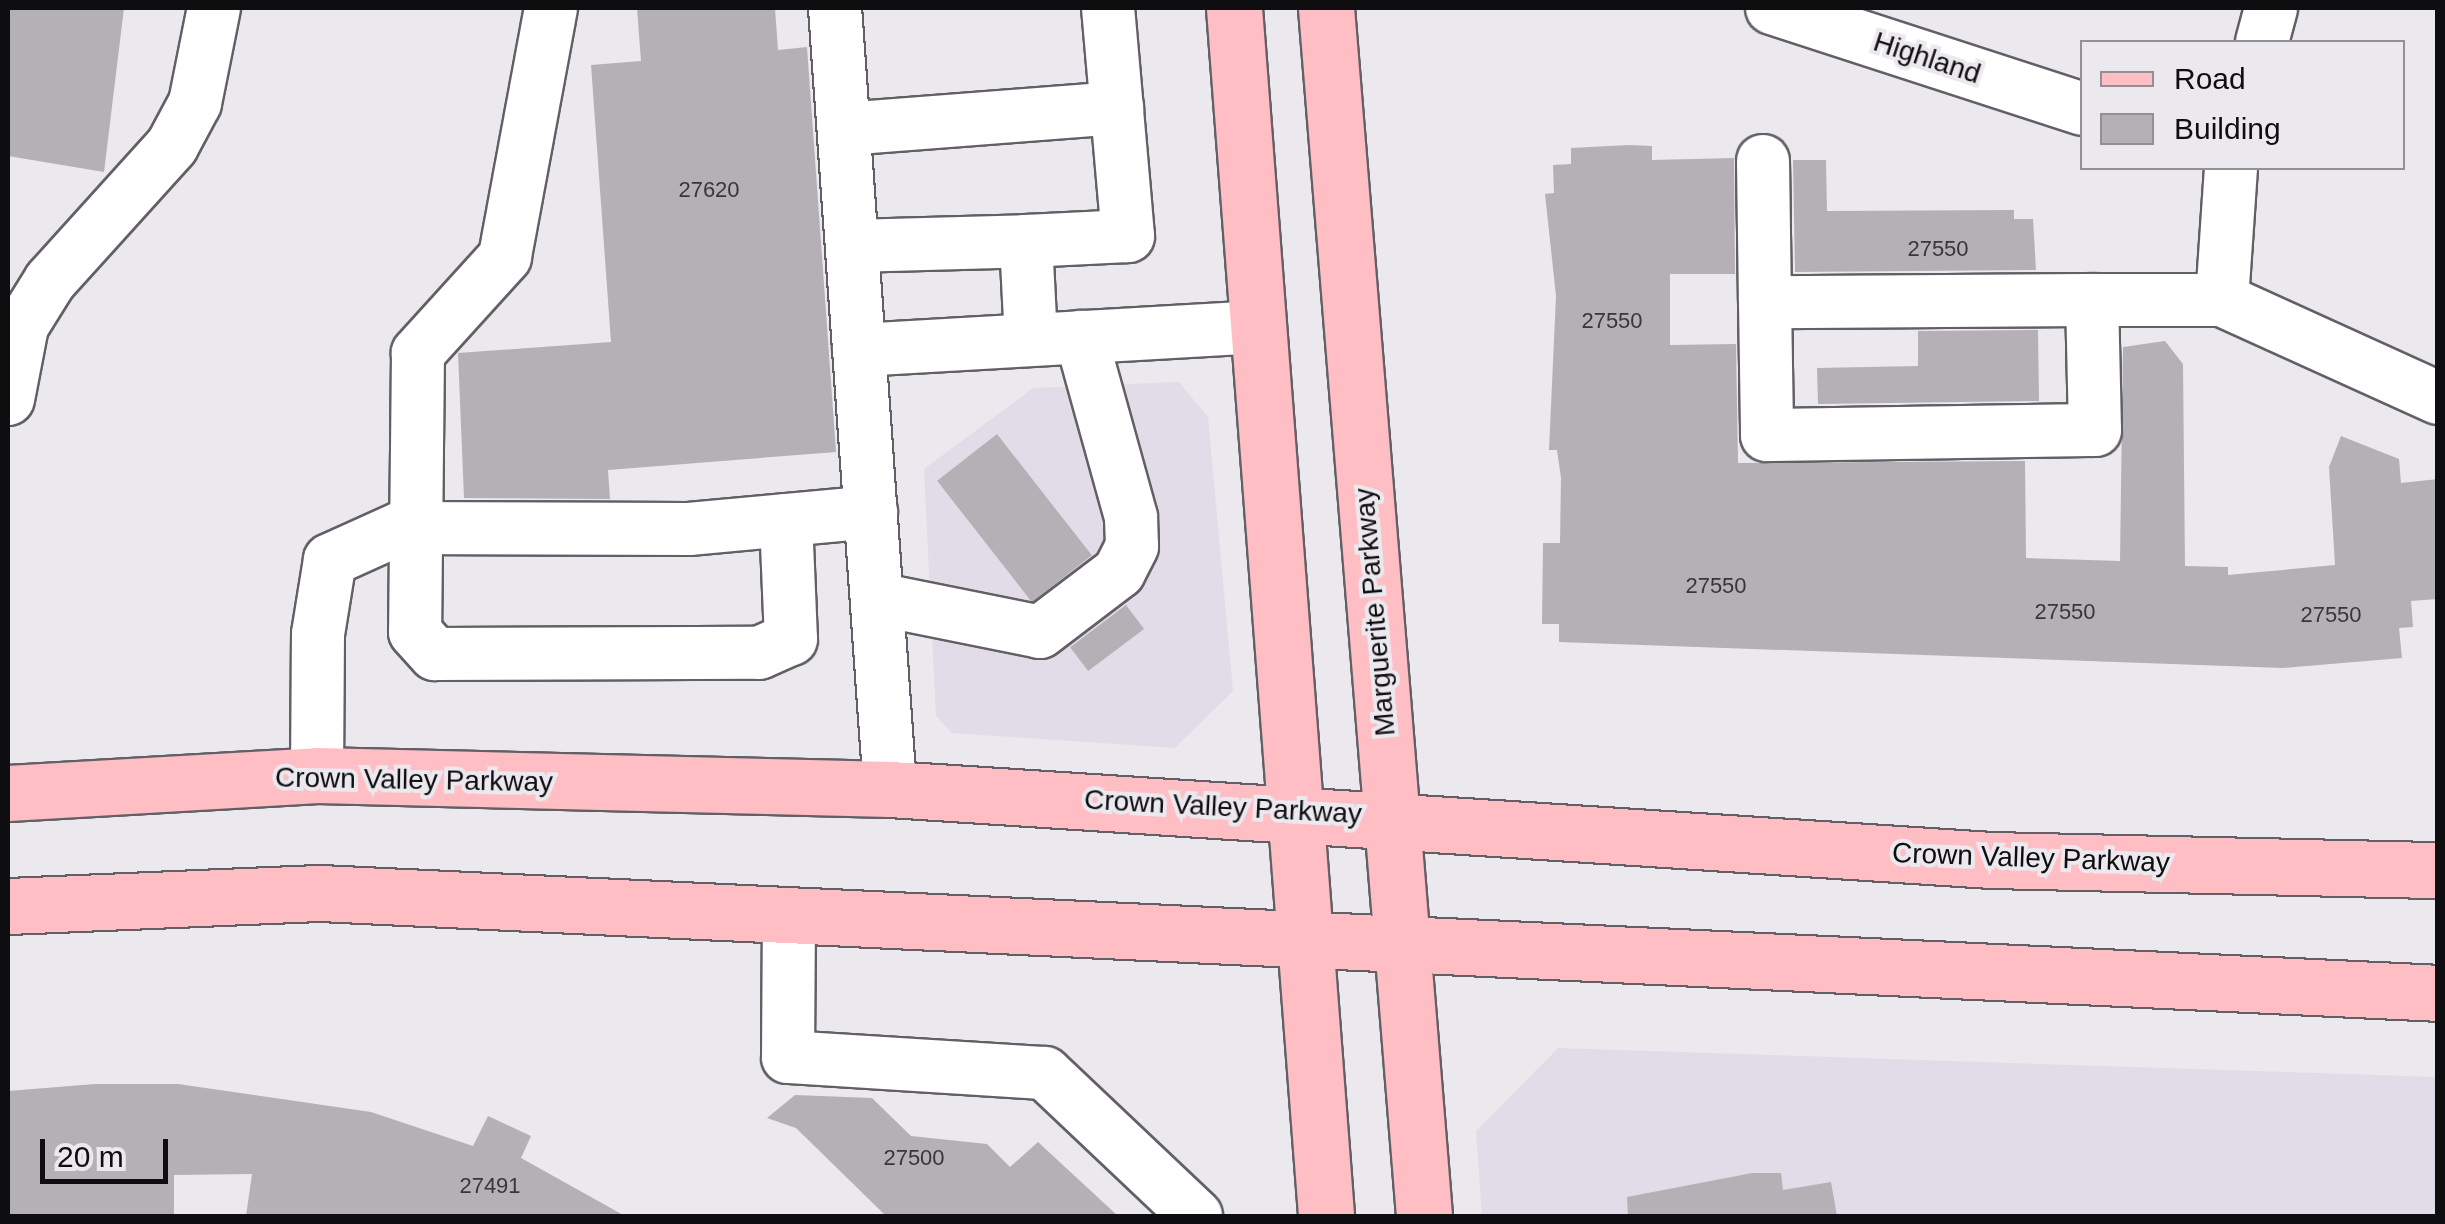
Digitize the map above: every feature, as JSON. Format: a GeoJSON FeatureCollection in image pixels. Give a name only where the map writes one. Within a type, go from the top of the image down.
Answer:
{"type":"FeatureCollection","features":[{"type":"Feature","properties":{"kind":"main road"},"geometry":{"type":"LineString","coordinates":[[1234,8],[1310,937],[1326,1216]]}},
{"type":"Feature","properties":{"kind":"main road","name":"Marguerite Parkway"},"geometry":{"type":"LineString","coordinates":[[1326,8],[1405,943],[1424,1216]]}},
{"type":"Feature","properties":{"kind":"main road","name":"Crown Valley Parkway"},"geometry":{"type":"LineString","coordinates":[[8,793],[317,776],[890,789],[1394,816],[1991,860],[2438,870]]}},
{"type":"Feature","properties":{"kind":"main road"},"geometry":{"type":"LineString","coordinates":[[8,906],[320,893],[2438,992]]}},
{"type":"Feature","properties":{"kind":"street"},"geometry":{"type":"LineString","coordinates":[[8,399],[22,326],[50,282],[172,146],[196,103],[214,8]]}},
{"type":"Feature","properties":{"kind":"street"},"geometry":{"type":"LineString","coordinates":[[551,8],[505,257],[418,353],[416,632],[435,654],[759,653],[790,640],[786,520]]}},
{"type":"Feature","properties":{"kind":"street"},"geometry":{"type":"LineString","coordinates":[[847,8],[835,8],[890,789]]}},
{"type":"Feature","properties":{"kind":"street"},"geometry":{"type":"LineString","coordinates":[[852,246],[1128,236],[1108,8]]}},
{"type":"Feature","properties":{"kind":"street","name":"Highland"},"geometry":{"type":"LineString","coordinates":[[1772,8],[2080,109]]}},
{"type":"Feature","properties":{"kind":"street"},"geometry":{"type":"LineString","coordinates":[[2263,40],[2271,8]]}},
{"type":"Feature","properties":{"kind":"street"},"geometry":{"type":"LineString","coordinates":[[844,129],[1117,108]]}},
{"type":"Feature","properties":{"kind":"street"},"geometry":{"type":"LineString","coordinates":[[1762,162],[1766,435],[2094,430],[2092,300]]}},
{"type":"Feature","properties":{"kind":"street"},"geometry":{"type":"LineString","coordinates":[[2222,300],[2232,170]]}},
{"type":"Feature","properties":{"kind":"street"},"geometry":{"type":"LineString","coordinates":[[877,599],[1040,632],[1119,572],[1132,546],[1131,517],[1056,339],[1026,241]]}},
{"type":"Feature","properties":{"kind":"street"},"geometry":{"type":"LineString","coordinates":[[1765,302],[2222,300],[2438,398]]}},
{"type":"Feature","properties":{"kind":"street"},"geometry":{"type":"LineString","coordinates":[[859,350],[1259,327]]}},
{"type":"Feature","properties":{"kind":"street"},"geometry":{"type":"LineString","coordinates":[[317,776],[318,634],[330,560],[416,528],[690,529],[870,512]]}},
{"type":"Feature","properties":{"kind":"street"},"geometry":{"type":"LineString","coordinates":[[788,914],[788,1057],[1046,1073],[1196,1216]]}},
{"type":"Feature","properties":{"kind":"shaded area"},"geometry":{"type":"Polygon","coordinates":[[[1179,382],[1208,417],[1233,691],[1175,748],[952,733],[936,716],[924,469],[1033,388],[1179,382]]]}},
{"type":"Feature","properties":{"kind":"shaded area"},"geometry":{"type":"Polygon","coordinates":[[[1558,1048],[2437,1077],[2437,1216],[1482,1216],[1476,1131],[1558,1048]]]}},
{"type":"Feature","properties":{"kind":"building"},"geometry":{"type":"Polygon","coordinates":[[[8,8],[124,8],[104,172],[8,156],[8,8]]]}},
{"type":"Feature","properties":{"kind":"building"},"geometry":{"type":"Polygon","coordinates":[[[637,8],[775,8],[778,50],[807,47],[836,452],[608,470],[610,499],[464,498],[458,353],[611,342],[591,65],[641,61],[637,8]]]}},
{"type":"Feature","properties":{"kind":"building"},"geometry":{"type":"Polygon","coordinates":[[[1652,146],[1652,160],[1734,158],[1735,274],[1670,274],[1670,345],[1736,344],[1738,463],[2025,461],[2026,558],[2120,561],[2123,347],[2165,341],[2183,364],[2185,566],[2228,567],[2228,575],[2335,565],[2329,467],[2341,436],[2399,459],[2401,483],[2438,479],[2438,599],[2411,601],[2413,627],[2399,628],[2402,658],[2283,668],[1559,642],[1559,624],[1542,624],[1543,543],[1560,543],[1561,478],[1557,450],[1549,450],[1556,296],[1545,194],[1554,193],[1553,165],[1571,164],[1571,148],[1652,146]]]}},
{"type":"Feature","properties":{"kind":"building"},"geometry":{"type":"Polygon","coordinates":[[[1793,160],[1826,160],[1827,211],[2014,210],[2014,219],[2033,219],[2036,270],[1795,272],[1793,160]]]}},
{"type":"Feature","properties":{"kind":"building"},"geometry":{"type":"Polygon","coordinates":[[[2038,330],[2039,401],[1818,404],[1817,368],[1918,366],[1918,331],[2038,330]]]}},
{"type":"Feature","properties":{"kind":"building"},"geometry":{"type":"Polygon","coordinates":[[[997,434],[1092,555],[1032,602],[937,481],[997,434]]]}},
{"type":"Feature","properties":{"kind":"building"},"geometry":{"type":"Polygon","coordinates":[[[1126,605],[1144,629],[1088,671],[1070,647],[1126,605]]]}},
{"type":"Feature","properties":{"kind":"building"},"geometry":{"type":"Polygon","coordinates":[[[95,1084],[178,1084],[371,1112],[473,1146],[488,1116],[531,1136],[521,1158],[625,1216],[246,1216],[252,1174],[174,1175],[174,1215],[8,1216],[8,1091],[95,1084]]]}},
{"type":"Feature","properties":{"kind":"building"},"geometry":{"type":"Polygon","coordinates":[[[795,1095],[872,1098],[911,1136],[987,1144],[1010,1167],[1038,1142],[1118,1216],[886,1216],[796,1128],[767,1118],[795,1095]]]}},
{"type":"Feature","properties":{"kind":"building"},"geometry":{"type":"Polygon","coordinates":[[[1752,1173],[1781,1173],[1783,1190],[1831,1182],[1837,1216],[1628,1216],[1627,1197],[1752,1173]]]}}]}
